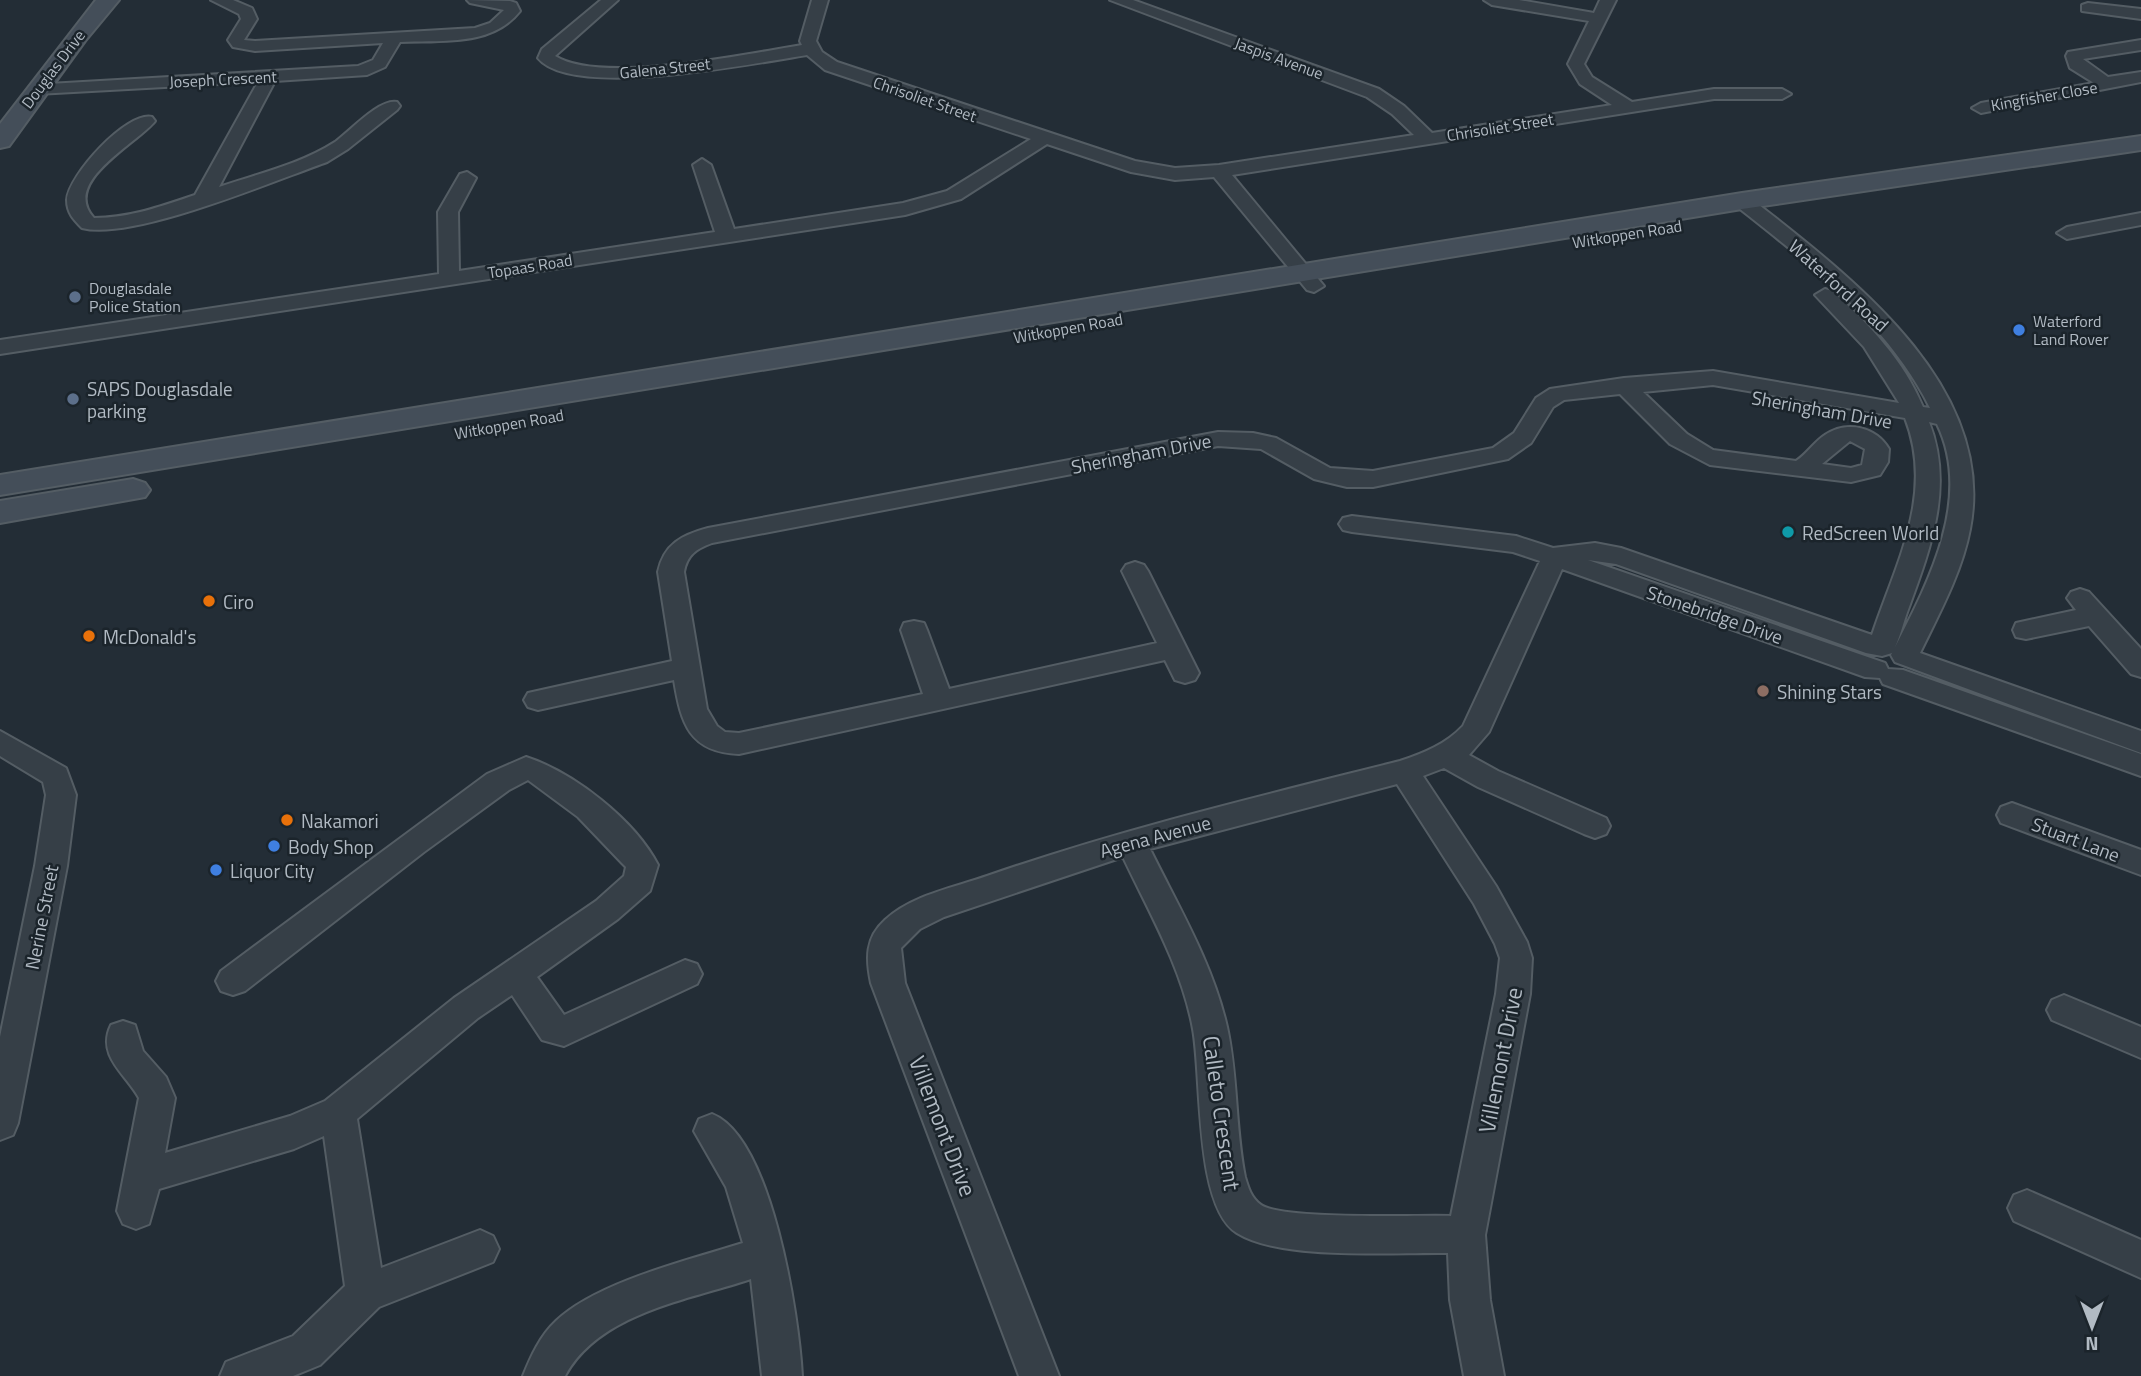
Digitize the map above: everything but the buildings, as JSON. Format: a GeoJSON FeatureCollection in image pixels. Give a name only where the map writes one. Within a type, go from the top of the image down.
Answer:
{"type":"FeatureCollection","features":[{"type":"Feature","properties":{"kind":"main road","name":"Douglas Drive"},"geometry":{"type":"LineString","coordinates":[[0,141],[37,89],[108,0]]}},
{"type":"Feature","properties":{"kind":"main road","name":"Witkoppen Road"},"geometry":{"type":"LineString","coordinates":[[0,485],[1738,209],[1956,182],[2138,144]]}},
{"type":"Feature","properties":{"kind":"main road","name":"Witkoppen Road"},"geometry":{"type":"LineString","coordinates":[[0,512],[1308,279]]}},
{"type":"Feature","properties":{"kind":"main road"},"geometry":{"type":"LineString","coordinates":[[0,470],[41,473],[89,471]]}},
{"type":"Feature","properties":{"kind":"main road"},"geometry":{"type":"LineString","coordinates":[[0,522],[49,505]]}},
{"type":"Feature","properties":{"kind":"street","name":"Joseph Crescent"},"geometry":{"type":"LineString","coordinates":[[219,0],[244,10],[250,17],[237,35],[236,40],[242,45],[394,39],[484,32],[512,11],[510,6],[504,4],[475,0]]}},
{"type":"Feature","properties":{"kind":"street","name":"Galena Street"},"geometry":{"type":"LineString","coordinates":[[610,0],[546,55],[551,64],[597,73],[642,72],[811,49]]}},
{"type":"Feature","properties":{"kind":"street"},"geometry":{"type":"LineString","coordinates":[[811,49],[808,37],[820,0]]}},
{"type":"Feature","properties":{"kind":"street","name":"Jaspis Avenue"},"geometry":{"type":"LineString","coordinates":[[1118,0],[1373,93],[1398,110],[1427,138]]}},
{"type":"Feature","properties":{"kind":"street"},"geometry":{"type":"LineString","coordinates":[[1492,0],[1597,19]]}},
{"type":"Feature","properties":{"kind":"street"},"geometry":{"type":"LineString","coordinates":[[1608,0],[1576,61],[1578,70],[1597,89],[1628,107]]}},
{"type":"Feature","properties":{"kind":"street"},"geometry":{"type":"LineString","coordinates":[[2088,8],[2141,14]]}},
{"type":"Feature","properties":{"kind":"street","name":"Joseph Crescent"},"geometry":{"type":"LineString","coordinates":[[37,89],[367,70],[379,63],[394,39]]}},
{"type":"Feature","properties":{"kind":"street","name":"Kingfisher Close"},"geometry":{"type":"LineString","coordinates":[[2105,83],[2076,64],[2072,58],[2100,49],[2141,44]]}},
{"type":"Feature","properties":{"kind":"street","name":"Chrisoliet Street"},"geometry":{"type":"LineString","coordinates":[[811,49],[822,61],[842,71],[1043,139],[1158,172],[1219,172],[1724,93],[1782,94]]}},
{"type":"Feature","properties":{"kind":"street"},"geometry":{"type":"LineString","coordinates":[[203,198],[269,77]]}},
{"type":"Feature","properties":{"kind":"street"},"geometry":{"type":"LineString","coordinates":[[2105,83],[2141,77]]}},
{"type":"Feature","properties":{"kind":"street","name":"Kingfisher Close"},"geometry":{"type":"LineString","coordinates":[[1981,108],[2105,83]]}},
{"type":"Feature","properties":{"kind":"street"},"geometry":{"type":"LineString","coordinates":[[146,121],[120,137],[79,188],[76,204],[78,214],[89,224],[115,224],[155,215],[327,155],[391,106]]}},
{"type":"Feature","properties":{"kind":"street","name":"Topaas Road"},"geometry":{"type":"LineString","coordinates":[[0,347],[928,204],[975,184],[1043,139]]}},
{"type":"Feature","properties":{"kind":"street"},"geometry":{"type":"LineString","coordinates":[[702,165],[726,236]]}},
{"type":"Feature","properties":{"kind":"street"},"geometry":{"type":"LineString","coordinates":[[1219,172],[1308,279]]}},
{"type":"Feature","properties":{"kind":"street"},"geometry":{"type":"LineString","coordinates":[[449,278],[448,212],[467,177]]}},
{"type":"Feature","properties":{"kind":"street","name":"Waterford Road"},"geometry":{"type":"LineString","coordinates":[[1738,209],[1858,325],[1893,368],[1918,419],[1929,459],[1929,492],[1890,659]]}},
{"type":"Feature","properties":{"kind":"street","name":"Waterford Road"},"geometry":{"type":"LineString","coordinates":[[1738,209],[1888,327],[1916,363],[1949,425],[1960,464],[1962,497],[1958,527],[1948,559],[1890,659]]}},
{"type":"Feature","properties":{"kind":"street"},"geometry":{"type":"LineString","coordinates":[[2067,233],[2141,219]]}},
{"type":"Feature","properties":{"kind":"street"},"geometry":{"type":"LineString","coordinates":[[2120,223],[2141,238]]}},
{"type":"Feature","properties":{"kind":"street","name":"Sheringham Drive"},"geometry":{"type":"LineString","coordinates":[[1172,649],[779,737],[732,744],[716,740],[697,723],[685,668],[671,572],[673,559],[683,546],[708,536],[1218,439],[1268,443],[1335,477],[1360,481],[1390,477],[1500,454],[1523,438],[1544,403],[1558,394],[1624,385],[1694,381],[1716,390],[1949,425]]}},
{"type":"Feature","properties":{"kind":"street"},"geometry":{"type":"LineString","coordinates":[[1624,385],[1674,434],[1703,455],[1734,464],[1802,468]]}},
{"type":"Feature","properties":{"kind":"street","name":"Stonebridge Drive"},"geometry":{"type":"LineString","coordinates":[[1352,524],[1516,544],[1747,612],[1890,659],[2063,726],[2141,765]]}},
{"type":"Feature","properties":{"kind":"street"},"geometry":{"type":"LineString","coordinates":[[1917,548],[1948,559]]}},
{"type":"Feature","properties":{"kind":"street","name":"Agena Avenue"},"geometry":{"type":"LineString","coordinates":[[883,952],[887,939],[899,926],[927,911],[1067,859],[1405,771],[1447,756],[1464,745],[1475,732],[1556,556]]}},
{"type":"Feature","properties":{"kind":"street"},"geometry":{"type":"LineString","coordinates":[[1135,571],[1185,673]]}},
{"type":"Feature","properties":{"kind":"street"},"geometry":{"type":"LineString","coordinates":[[2026,630],[2088,607],[2132,643],[2141,667]]}},
{"type":"Feature","properties":{"kind":"street"},"geometry":{"type":"LineString","coordinates":[[914,630],[939,700]]}},
{"type":"Feature","properties":{"kind":"street"},"geometry":{"type":"LineString","coordinates":[[538,700],[685,668]]}},
{"type":"Feature","properties":{"kind":"street","name":"Stonebridge Drive"},"geometry":{"type":"LineString","coordinates":[[2063,726],[2141,743]]}},
{"type":"Feature","properties":{"kind":"street","name":"Nerine Street"},"geometry":{"type":"LineString","coordinates":[[0,742],[56,776],[61,795],[51,866],[0,1123]]}},
{"type":"Feature","properties":{"kind":"street"},"geometry":{"type":"LineString","coordinates":[[1447,756],[1507,788],[1595,826]]}},
{"type":"Feature","properties":{"kind":"street"},"geometry":{"type":"LineString","coordinates":[[123,1036],[128,1062],[133,1070],[149,1082],[157,1098],[138,1194],[338,1113],[466,1008],[607,910],[639,882],[642,865],[618,836],[548,775],[526,768],[498,782],[434,828],[233,981]]}},
{"type":"Feature","properties":{"kind":"street","name":"Villemont Drive"},"geometry":{"type":"LineString","coordinates":[[1405,771],[1501,922],[1516,958],[1513,994],[1466,1235],[1470,1300],[1484,1376]]}},
{"type":"Feature","properties":{"kind":"street","name":"Stuart Lane"},"geometry":{"type":"LineString","coordinates":[[2012,815],[2141,863]]}},
{"type":"Feature","properties":{"kind":"street","name":"Calleto Crescent"},"geometry":{"type":"LineString","coordinates":[[1131,842],[1204,1007],[1213,1048],[1220,1134],[1230,1191],[1241,1213],[1249,1220],[1284,1228],[1466,1235]]}},
{"type":"Feature","properties":{"kind":"street","name":"Villemont Drive"},"geometry":{"type":"LineString","coordinates":[[883,952],[888,983],[1039,1376]]}},
{"type":"Feature","properties":{"kind":"street"},"geometry":{"type":"LineString","coordinates":[[516,974],[554,1029],[564,1031],[685,974]]}},
{"type":"Feature","properties":{"kind":"street"},"geometry":{"type":"LineString","coordinates":[[2064,1010],[2141,1043]]}},
{"type":"Feature","properties":{"kind":"street"},"geometry":{"type":"LineString","coordinates":[[338,1113],[366,1293]]}},
{"type":"Feature","properties":{"kind":"street"},"geometry":{"type":"LineString","coordinates":[[712,1131],[745,1188],[782,1345],[782,1376]]}},
{"type":"Feature","properties":{"kind":"street"},"geometry":{"type":"LineString","coordinates":[[2027,1208],[2141,1259]]}},
{"type":"Feature","properties":{"kind":"street"},"geometry":{"type":"LineString","coordinates":[[240,1376],[304,1364],[366,1293],[480,1249]]}},
{"type":"Feature","properties":{"kind":"street"},"geometry":{"type":"LineString","coordinates":[[543,1376],[560,1345],[572,1332],[607,1309],[763,1256]]}},
{"type":"Feature","properties":{"kind":"place","name":"Douglasdale Police Station"},"geometry":{"type":"Point","coordinates":[75,297]}},
{"type":"Feature","properties":{"kind":"place","name":"Waterford Land Rover"},"geometry":{"type":"Point","coordinates":[2019,330]}},
{"type":"Feature","properties":{"kind":"place","name":"SAPS Douglasdale parking"},"geometry":{"type":"Point","coordinates":[73,399]}},
{"type":"Feature","properties":{"kind":"place","name":"RedScreen World"},"geometry":{"type":"Point","coordinates":[1788,532]}},
{"type":"Feature","properties":{"kind":"place","name":"Ciro"},"geometry":{"type":"Point","coordinates":[209,601]}},
{"type":"Feature","properties":{"kind":"place","name":"McDonald's"},"geometry":{"type":"Point","coordinates":[89,636]}},
{"type":"Feature","properties":{"kind":"place","name":"Shining Stars"},"geometry":{"type":"Point","coordinates":[1763,691]}},
{"type":"Feature","properties":{"kind":"place","name":"Nakamori"},"geometry":{"type":"Point","coordinates":[287,820]}},
{"type":"Feature","properties":{"kind":"place","name":"Body Shop"},"geometry":{"type":"Point","coordinates":[274,846]}},
{"type":"Feature","properties":{"kind":"place","name":"Liquor City"},"geometry":{"type":"Point","coordinates":[216,870]}}]}
